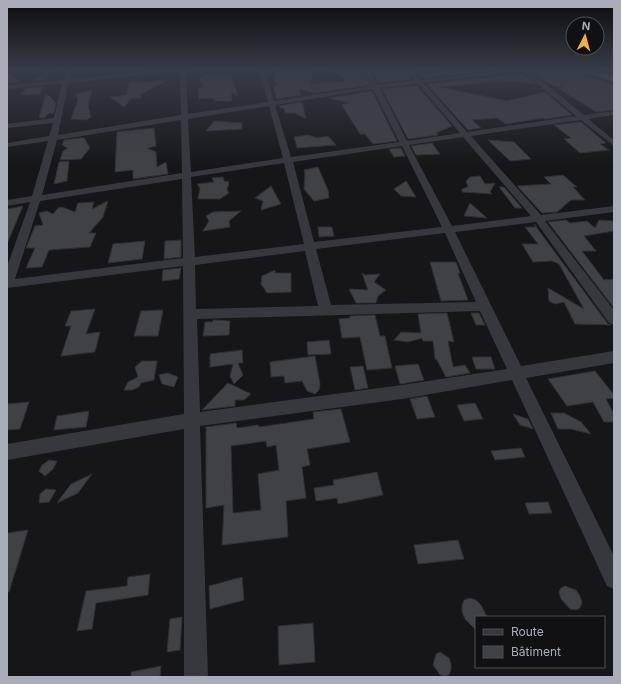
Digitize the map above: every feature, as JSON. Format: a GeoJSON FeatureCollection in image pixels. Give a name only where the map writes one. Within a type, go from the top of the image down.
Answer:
{"type":"FeatureCollection","features":[{"type":"Feature","properties":{"kind":"street"},"geometry":{"type":"LineString","coordinates":[[62,102],[36,199],[7,284],[614,209]]}},
{"type":"Feature","properties":{"kind":"street"},"geometry":{"type":"LineString","coordinates":[[184,102],[189,261],[190,420],[196,677]]}},
{"type":"Feature","properties":{"kind":"street"},"geometry":{"type":"LineString","coordinates":[[271,102],[288,161],[326,310]]}},
{"type":"Feature","properties":{"kind":"street"},"geometry":{"type":"LineString","coordinates":[[7,145],[290,102]]}},
{"type":"Feature","properties":{"kind":"street"},"geometry":{"type":"LineString","coordinates":[[383,102],[448,229],[614,579]]}},
{"type":"Feature","properties":{"kind":"street"},"geometry":{"type":"LineString","coordinates":[[437,102],[538,218],[614,320]]}},
{"type":"Feature","properties":{"kind":"street"},"geometry":{"type":"LineString","coordinates":[[564,102],[614,144]]}},
{"type":"Feature","properties":{"kind":"street"},"geometry":{"type":"LineString","coordinates":[[7,203],[404,143],[614,114]]}},
{"type":"Feature","properties":{"kind":"street"},"geometry":{"type":"LineString","coordinates":[[7,126],[57,120]]}},
{"type":"Feature","properties":{"kind":"street"},"geometry":{"type":"LineString","coordinates":[[190,314],[485,306]]}},
{"type":"Feature","properties":{"kind":"street"},"geometry":{"type":"LineString","coordinates":[[7,452],[190,420],[402,392],[614,357]]}},
{"type":"Feature","properties":{"kind":"building"},"geometry":{"type":"Polygon","coordinates":[[[44,102],[56,103],[54,113],[49,113],[44,118],[39,118],[44,102]]]}},
{"type":"Feature","properties":{"kind":"building"},"geometry":{"type":"Polygon","coordinates":[[[77,102],[89,102],[88,106],[91,117],[87,120],[71,119],[77,102]]]}},
{"type":"Feature","properties":{"kind":"building"},"geometry":{"type":"Polygon","coordinates":[[[117,102],[129,102],[124,107],[117,102]]]}},
{"type":"Feature","properties":{"kind":"building"},"geometry":{"type":"Polygon","coordinates":[[[302,102],[306,119],[295,113],[285,113],[284,108],[279,106],[302,102]]]}},
{"type":"Feature","properties":{"kind":"building"},"geometry":{"type":"Polygon","coordinates":[[[345,102],[377,102],[397,141],[373,144],[365,134],[360,134],[342,105],[349,103],[345,102]]]}},
{"type":"Feature","properties":{"kind":"building"},"geometry":{"type":"Polygon","coordinates":[[[389,102],[431,102],[452,126],[436,133],[438,135],[408,139],[389,102]]]}},
{"type":"Feature","properties":{"kind":"building"},"geometry":{"type":"Polygon","coordinates":[[[443,102],[557,102],[572,115],[506,124],[497,118],[472,120],[481,128],[468,130],[443,102]]]}},
{"type":"Feature","properties":{"kind":"building"},"geometry":{"type":"Polygon","coordinates":[[[580,102],[614,102],[614,110],[596,112],[580,102]]]}},
{"type":"Feature","properties":{"kind":"building"},"geometry":{"type":"Polygon","coordinates":[[[214,121],[242,123],[242,129],[206,131],[214,121]]]}},
{"type":"Feature","properties":{"kind":"building"},"geometry":{"type":"Polygon","coordinates":[[[581,122],[606,143],[600,144],[609,150],[580,153],[564,139],[571,138],[554,125],[581,122]]]}},
{"type":"Feature","properties":{"kind":"building"},"geometry":{"type":"Polygon","coordinates":[[[154,128],[156,146],[147,148],[156,152],[157,167],[166,162],[168,174],[133,179],[133,170],[115,172],[117,132],[154,128]]]}},
{"type":"Feature","properties":{"kind":"building"},"geometry":{"type":"Polygon","coordinates":[[[308,135],[317,138],[328,136],[336,145],[297,148],[294,137],[308,135]]]}},
{"type":"Feature","properties":{"kind":"building"},"geometry":{"type":"Polygon","coordinates":[[[84,138],[90,148],[81,159],[60,160],[63,151],[68,148],[62,145],[64,140],[84,138]]]}},
{"type":"Feature","properties":{"kind":"building"},"geometry":{"type":"Polygon","coordinates":[[[488,140],[514,142],[531,159],[510,161],[488,140]]]}},
{"type":"Feature","properties":{"kind":"building"},"geometry":{"type":"Polygon","coordinates":[[[432,143],[440,154],[416,155],[411,146],[432,143]]]}},
{"type":"Feature","properties":{"kind":"building"},"geometry":{"type":"Polygon","coordinates":[[[401,148],[405,156],[394,157],[389,149],[401,148]]]}},
{"type":"Feature","properties":{"kind":"building"},"geometry":{"type":"Polygon","coordinates":[[[69,161],[67,181],[54,184],[59,162],[69,161]]]}},
{"type":"Feature","properties":{"kind":"building"},"geometry":{"type":"Polygon","coordinates":[[[318,167],[328,190],[329,198],[314,201],[304,189],[304,170],[318,167]]]}},
{"type":"Feature","properties":{"kind":"building"},"geometry":{"type":"Polygon","coordinates":[[[563,175],[577,187],[573,187],[585,200],[571,200],[557,212],[542,213],[517,186],[551,184],[544,177],[563,175]]]}},
{"type":"Feature","properties":{"kind":"building"},"geometry":{"type":"Polygon","coordinates":[[[480,176],[485,184],[495,183],[490,192],[492,194],[462,192],[462,189],[468,187],[466,181],[470,177],[480,176]]]}},
{"type":"Feature","properties":{"kind":"building"},"geometry":{"type":"Polygon","coordinates":[[[223,177],[224,181],[229,182],[227,190],[229,193],[220,199],[198,199],[200,188],[197,184],[214,182],[212,178],[223,177]]]}},
{"type":"Feature","properties":{"kind":"building"},"geometry":{"type":"Polygon","coordinates":[[[406,181],[416,197],[401,196],[394,189],[406,181]]]}},
{"type":"Feature","properties":{"kind":"building"},"geometry":{"type":"Polygon","coordinates":[[[271,186],[281,204],[261,210],[263,201],[255,198],[271,186]]]}},
{"type":"Feature","properties":{"kind":"building"},"geometry":{"type":"Polygon","coordinates":[[[499,187],[504,187],[522,208],[515,208],[499,187]]]}},
{"type":"Feature","properties":{"kind":"building"},"geometry":{"type":"Polygon","coordinates":[[[108,201],[103,217],[89,233],[96,233],[90,247],[49,250],[42,267],[26,268],[35,248],[26,248],[35,226],[43,225],[39,213],[47,211],[53,214],[58,208],[62,207],[75,212],[78,203],[94,202],[92,209],[108,201]]]}},
{"type":"Feature","properties":{"kind":"building"},"geometry":{"type":"Polygon","coordinates":[[[470,203],[487,218],[464,216],[470,203]]]}},
{"type":"Feature","properties":{"kind":"building"},"geometry":{"type":"Polygon","coordinates":[[[23,206],[7,244],[7,209],[23,206]]]}},
{"type":"Feature","properties":{"kind":"building"},"geometry":{"type":"Polygon","coordinates":[[[241,211],[229,221],[230,227],[203,231],[209,221],[206,216],[213,212],[241,211]]]}},
{"type":"Feature","properties":{"kind":"building"},"geometry":{"type":"Polygon","coordinates":[[[566,220],[570,223],[587,221],[595,228],[599,220],[614,221],[614,231],[584,236],[596,251],[582,251],[604,280],[614,279],[614,308],[548,222],[566,220]]]}},
{"type":"Feature","properties":{"kind":"building"},"geometry":{"type":"Polygon","coordinates":[[[318,227],[332,227],[334,236],[319,237],[318,227]]]}},
{"type":"Feature","properties":{"kind":"building"},"geometry":{"type":"Polygon","coordinates":[[[525,227],[536,227],[608,324],[611,325],[575,324],[564,302],[555,304],[549,301],[548,288],[584,309],[559,264],[552,261],[533,262],[522,244],[538,244],[525,227]]]}},
{"type":"Feature","properties":{"kind":"building"},"geometry":{"type":"Polygon","coordinates":[[[181,240],[181,257],[164,259],[165,241],[181,240]]]}},
{"type":"Feature","properties":{"kind":"building"},"geometry":{"type":"Polygon","coordinates":[[[145,241],[142,259],[108,263],[113,244],[145,241]]]}},
{"type":"Feature","properties":{"kind":"building"},"geometry":{"type":"Polygon","coordinates":[[[430,262],[456,262],[460,273],[458,273],[468,300],[441,301],[430,262]]]}},
{"type":"Feature","properties":{"kind":"building"},"geometry":{"type":"Polygon","coordinates":[[[181,268],[179,279],[162,281],[163,270],[181,268]]]}},
{"type":"Feature","properties":{"kind":"building"},"geometry":{"type":"Polygon","coordinates":[[[275,270],[275,273],[291,273],[291,292],[267,293],[261,284],[262,276],[275,270]]]}},
{"type":"Feature","properties":{"kind":"building"},"geometry":{"type":"Polygon","coordinates":[[[362,273],[365,275],[380,274],[374,282],[386,290],[378,296],[376,303],[356,303],[349,289],[368,290],[362,273]]]}},
{"type":"Feature","properties":{"kind":"building"},"geometry":{"type":"Polygon","coordinates":[[[95,309],[86,334],[100,332],[95,352],[61,356],[71,326],[65,326],[71,311],[95,309]]]}},
{"type":"Feature","properties":{"kind":"building"},"geometry":{"type":"Polygon","coordinates":[[[163,310],[158,336],[134,336],[141,311],[163,310]]]}},
{"type":"Feature","properties":{"kind":"building"},"geometry":{"type":"Polygon","coordinates":[[[447,313],[454,342],[448,341],[453,367],[465,365],[470,373],[446,377],[435,359],[433,341],[423,341],[422,338],[408,342],[394,340],[401,332],[421,333],[418,314],[447,313]]]}},
{"type":"Feature","properties":{"kind":"building"},"geometry":{"type":"Polygon","coordinates":[[[471,313],[479,313],[485,325],[476,325],[471,313]]]}},
{"type":"Feature","properties":{"kind":"building"},"geometry":{"type":"Polygon","coordinates":[[[375,315],[380,336],[385,336],[392,368],[367,370],[360,337],[342,338],[339,319],[350,318],[350,316],[375,315]]]}},
{"type":"Feature","properties":{"kind":"building"},"geometry":{"type":"Polygon","coordinates":[[[213,320],[230,321],[229,335],[203,336],[205,322],[213,322],[213,320]]]}},
{"type":"Feature","properties":{"kind":"building"},"geometry":{"type":"Polygon","coordinates":[[[329,340],[331,354],[308,355],[307,342],[329,340]]]}},
{"type":"Feature","properties":{"kind":"building"},"geometry":{"type":"Polygon","coordinates":[[[242,350],[243,363],[238,363],[243,375],[234,384],[230,376],[233,364],[210,367],[210,354],[242,350]]]}},
{"type":"Feature","properties":{"kind":"building"},"geometry":{"type":"Polygon","coordinates":[[[315,356],[320,384],[319,390],[315,394],[307,391],[302,381],[285,383],[284,376],[271,377],[270,362],[315,356]]]}},
{"type":"Feature","properties":{"kind":"building"},"geometry":{"type":"Polygon","coordinates":[[[472,357],[491,357],[495,369],[476,369],[472,357]]]}},
{"type":"Feature","properties":{"kind":"building"},"geometry":{"type":"Polygon","coordinates":[[[142,361],[157,361],[154,380],[141,383],[139,387],[132,390],[124,390],[128,382],[138,377],[135,367],[142,361]]]}},
{"type":"Feature","properties":{"kind":"building"},"geometry":{"type":"Polygon","coordinates":[[[418,364],[424,380],[400,384],[395,366],[418,364]]]}},
{"type":"Feature","properties":{"kind":"building"},"geometry":{"type":"Polygon","coordinates":[[[363,366],[368,388],[355,390],[350,367],[363,366]]]}},
{"type":"Feature","properties":{"kind":"building"},"geometry":{"type":"Polygon","coordinates":[[[595,371],[614,395],[614,398],[606,399],[614,414],[614,422],[604,422],[593,402],[567,406],[548,379],[595,371]]]}},
{"type":"Feature","properties":{"kind":"building"},"geometry":{"type":"Polygon","coordinates":[[[168,373],[178,377],[174,387],[162,384],[159,375],[168,373]]]}},
{"type":"Feature","properties":{"kind":"building"},"geometry":{"type":"Polygon","coordinates":[[[228,383],[251,394],[244,400],[235,400],[235,406],[202,410],[228,383]]]}},
{"type":"Feature","properties":{"kind":"building"},"geometry":{"type":"Polygon","coordinates":[[[427,396],[435,417],[417,419],[410,399],[427,396]]]}},
{"type":"Feature","properties":{"kind":"building"},"geometry":{"type":"Polygon","coordinates":[[[29,402],[20,429],[7,430],[7,404],[29,402]]]}},
{"type":"Feature","properties":{"kind":"building"},"geometry":{"type":"Polygon","coordinates":[[[475,403],[483,419],[464,421],[457,405],[475,403]]]}},
{"type":"Feature","properties":{"kind":"building"},"geometry":{"type":"Polygon","coordinates":[[[341,409],[350,442],[307,449],[310,465],[302,467],[306,498],[286,501],[288,537],[222,545],[224,505],[206,508],[206,427],[236,423],[237,428],[258,425],[259,427],[314,419],[313,412],[341,409]],[[266,441],[231,446],[233,513],[261,510],[258,474],[279,470],[276,445],[267,447],[266,441]]]}},
{"type":"Feature","properties":{"kind":"building"},"geometry":{"type":"Polygon","coordinates":[[[89,411],[86,427],[54,430],[57,416],[89,411]]]}},
{"type":"Feature","properties":{"kind":"building"},"geometry":{"type":"Polygon","coordinates":[[[551,413],[564,413],[581,422],[591,434],[571,429],[558,429],[551,413]]]}},
{"type":"Feature","properties":{"kind":"building"},"geometry":{"type":"Polygon","coordinates":[[[513,414],[528,419],[533,429],[520,425],[513,414]]]}},
{"type":"Feature","properties":{"kind":"building"},"geometry":{"type":"Polygon","coordinates":[[[521,448],[525,457],[495,460],[491,451],[521,448]]]}},
{"type":"Feature","properties":{"kind":"building"},"geometry":{"type":"Polygon","coordinates":[[[49,460],[57,461],[53,469],[45,476],[39,471],[42,465],[49,460]]]}},
{"type":"Feature","properties":{"kind":"building"},"geometry":{"type":"Polygon","coordinates":[[[377,472],[383,495],[338,504],[337,498],[316,501],[314,488],[334,485],[333,480],[377,472]]]}},
{"type":"Feature","properties":{"kind":"building"},"geometry":{"type":"Polygon","coordinates":[[[92,474],[78,493],[57,503],[71,484],[92,474]]]}},
{"type":"Feature","properties":{"kind":"building"},"geometry":{"type":"Polygon","coordinates":[[[46,489],[56,490],[49,502],[39,503],[40,494],[46,489]]]}},
{"type":"Feature","properties":{"kind":"building"},"geometry":{"type":"Polygon","coordinates":[[[548,502],[552,513],[529,514],[525,503],[548,502]]]}},
{"type":"Feature","properties":{"kind":"building"},"geometry":{"type":"Polygon","coordinates":[[[28,530],[9,592],[7,592],[7,533],[28,530]]]}},
{"type":"Feature","properties":{"kind":"building"},"geometry":{"type":"Polygon","coordinates":[[[458,540],[464,559],[418,564],[414,545],[458,540]]]}},
{"type":"Feature","properties":{"kind":"building"},"geometry":{"type":"Polygon","coordinates":[[[150,574],[148,595],[96,603],[92,629],[77,631],[86,591],[127,586],[128,577],[150,574]]]}},
{"type":"Feature","properties":{"kind":"building"},"geometry":{"type":"Polygon","coordinates":[[[242,577],[244,600],[210,609],[209,586],[242,577]]]}},
{"type":"Feature","properties":{"kind":"building"},"geometry":{"type":"Polygon","coordinates":[[[565,586],[576,590],[582,602],[580,608],[576,610],[570,609],[561,599],[559,592],[561,588],[565,586]]]}},
{"type":"Feature","properties":{"kind":"building"},"geometry":{"type":"Polygon","coordinates":[[[470,598],[476,600],[481,605],[486,616],[475,616],[475,629],[465,619],[462,612],[464,600],[470,598]]]}},
{"type":"Feature","properties":{"kind":"building"},"geometry":{"type":"Polygon","coordinates":[[[182,617],[180,650],[167,652],[170,619],[182,617]]]}},
{"type":"Feature","properties":{"kind":"building"},"geometry":{"type":"Polygon","coordinates":[[[313,623],[315,662],[279,665],[278,626],[313,623]]]}},
{"type":"Feature","properties":{"kind":"building"},"geometry":{"type":"Polygon","coordinates":[[[440,652],[449,658],[451,670],[449,675],[440,675],[433,665],[436,654],[440,652]]]}},
{"type":"Feature","properties":{"kind":"building"},"geometry":{"type":"Polygon","coordinates":[[[161,666],[160,677],[131,677],[131,672],[161,666]]]}}]}
